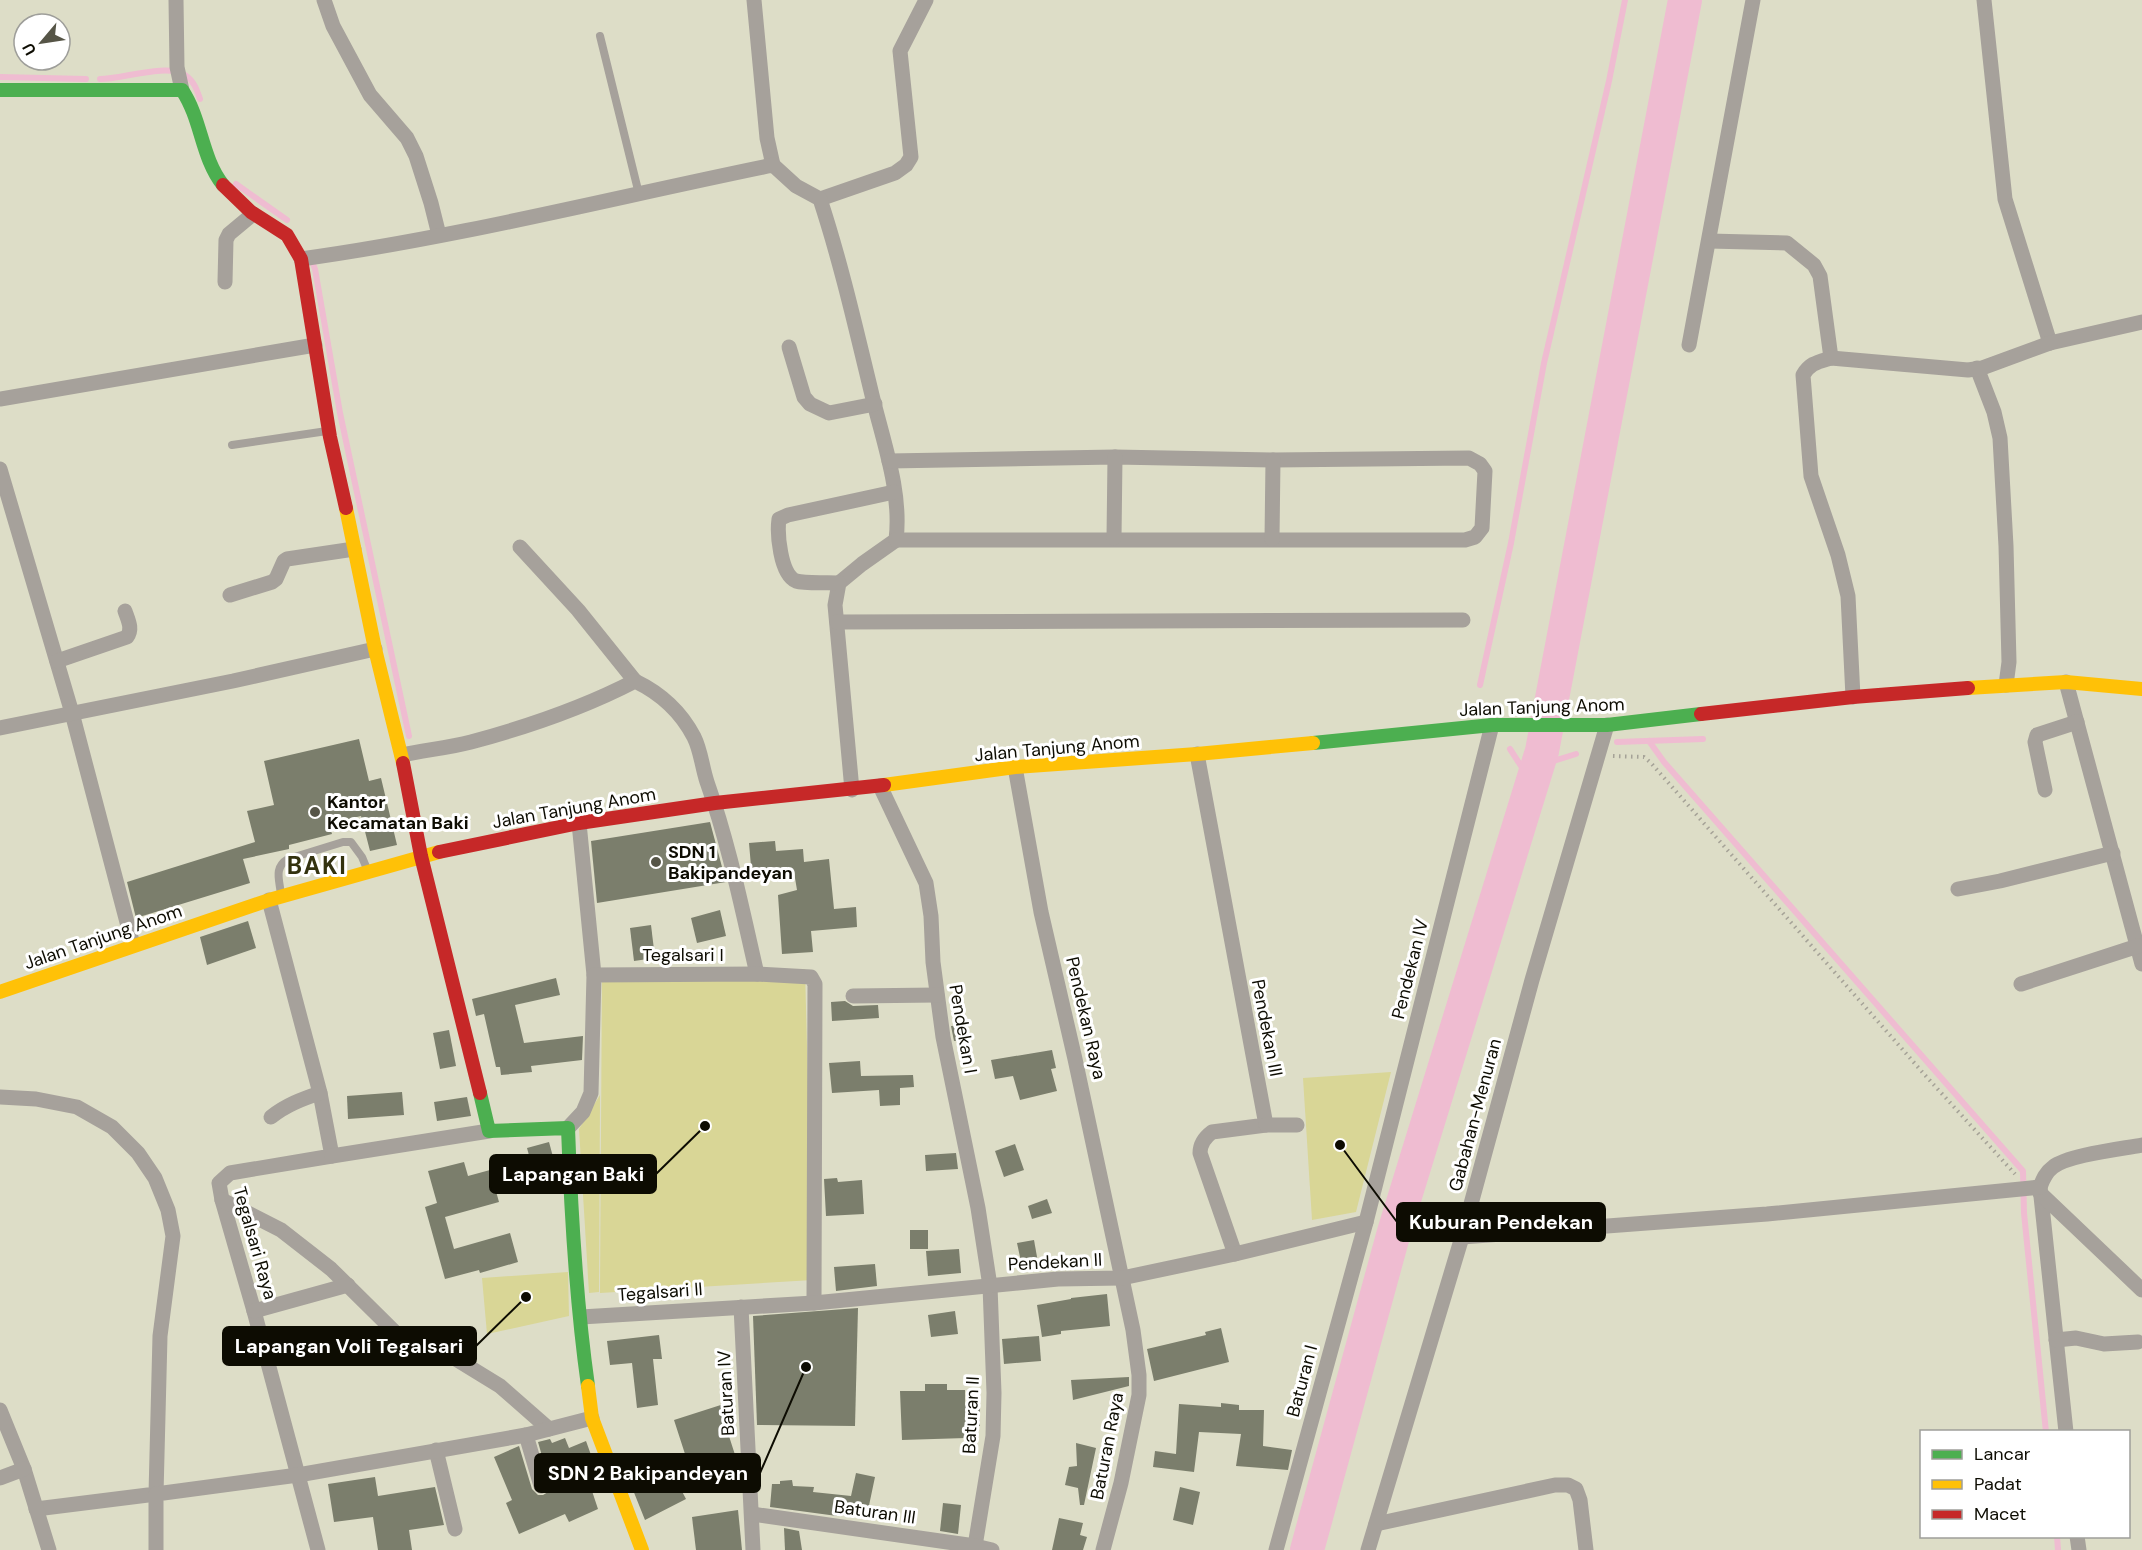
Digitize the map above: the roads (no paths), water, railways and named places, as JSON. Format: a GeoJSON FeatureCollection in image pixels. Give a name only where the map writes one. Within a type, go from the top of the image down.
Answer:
{"type":"FeatureCollection","features":[{"type":"Feature","properties":{"kind":"main road"},"geometry":{"type":"LineString","coordinates":[[0,90],[182,90],[188,97],[195,114],[207,156],[218,178],[253,214],[285,232],[308,258],[315,345],[329,430],[375,649],[402,755],[421,856],[489,1131],[568,1128],[571,1205],[583,1354],[592,1418],[642,1550]]}},
{"type":"Feature","properties":{"kind":"main road","name":"Jalan Tanjung Anom"},"geometry":{"type":"LineString","coordinates":[[0,992],[275,898],[421,856],[579,823],[715,803],[852,790],[1015,767],[1197,754],[1492,725],[1607,725],[1853,697],[2006,685],[2066,682],[2142,689]]}},
{"type":"Feature","properties":{"kind":"street"},"geometry":{"type":"LineString","coordinates":[[176,0],[178,70],[182,90]]}},
{"type":"Feature","properties":{"kind":"street"},"geometry":{"type":"LineString","coordinates":[[324,0],[333,26],[370,95],[407,138],[416,156],[439,235]]}},
{"type":"Feature","properties":{"kind":"street"},"geometry":{"type":"LineString","coordinates":[[754,0],[767,138],[773,165],[796,186],[820,199],[845,283],[889,461],[898,524],[896,540]]}},
{"type":"Feature","properties":{"kind":"street"},"geometry":{"type":"LineString","coordinates":[[820,199],[896,173],[906,165],[911,157],[900,51],[926,0]]}},
{"type":"Feature","properties":{"kind":"street"},"geometry":{"type":"LineString","coordinates":[[1689,345],[1752,0]]}},
{"type":"Feature","properties":{"kind":"street"},"geometry":{"type":"LineString","coordinates":[[1984,0],[2005,199],[2050,342]]}},
{"type":"Feature","properties":{"kind":"street"},"geometry":{"type":"LineString","coordinates":[[308,258],[439,235],[773,165]]}},
{"type":"Feature","properties":{"kind":"street"},"geometry":{"type":"LineString","coordinates":[[225,282],[226,240],[229,234],[253,214]]}},
{"type":"Feature","properties":{"kind":"street"},"geometry":{"type":"LineString","coordinates":[[1709,241],[1787,243],[1814,265],[1820,276],[1831,358]]}},
{"type":"Feature","properties":{"kind":"street"},"geometry":{"type":"LineString","coordinates":[[1853,697],[1848,596],[1838,555],[1811,476],[1803,375],[1811,365],[1831,358],[1968,370],[2050,342],[2142,322]]}},
{"type":"Feature","properties":{"kind":"street"},"geometry":{"type":"LineString","coordinates":[[0,399],[315,345]]}},
{"type":"Feature","properties":{"kind":"street"},"geometry":{"type":"LineString","coordinates":[[789,347],[804,397],[810,404],[829,413],[874,404]]}},
{"type":"Feature","properties":{"kind":"street"},"geometry":{"type":"LineString","coordinates":[[1977,368],[1994,412],[2000,438],[2009,662],[2006,685]]}},
{"type":"Feature","properties":{"kind":"street"},"geometry":{"type":"LineString","coordinates":[[852,790],[835,605],[839,583],[896,540],[1114,538],[1465,540],[1475,537],[1482,528],[1485,471],[1480,464],[1469,458],[1272,460],[1115,457],[889,461]]}},
{"type":"Feature","properties":{"kind":"street"},"geometry":{"type":"LineString","coordinates":[[1114,538],[1115,457]]}},
{"type":"Feature","properties":{"kind":"street"},"geometry":{"type":"LineString","coordinates":[[1272,460],[1272,539]]}},
{"type":"Feature","properties":{"kind":"street"},"geometry":{"type":"LineString","coordinates":[[0,469],[72,713],[133,945]]}},
{"type":"Feature","properties":{"kind":"street"},"geometry":{"type":"LineString","coordinates":[[839,583],[802,582],[788,576],[782,560],[779,519],[788,515],[894,492]]}},
{"type":"Feature","properties":{"kind":"street"},"geometry":{"type":"LineString","coordinates":[[402,755],[467,743],[538,722],[605,696],[635,681],[578,610],[520,547]]}},
{"type":"Feature","properties":{"kind":"street"},"geometry":{"type":"LineString","coordinates":[[230,595],[272,582],[287,559],[354,549]]}},
{"type":"Feature","properties":{"kind":"street"},"geometry":{"type":"LineString","coordinates":[[57,661],[127,637],[130,633],[130,624],[125,611]]}},
{"type":"Feature","properties":{"kind":"street"},"geometry":{"type":"LineString","coordinates":[[837,622],[1463,620]]}},
{"type":"Feature","properties":{"kind":"street"},"geometry":{"type":"LineString","coordinates":[[0,728],[233,681],[375,649]]}},
{"type":"Feature","properties":{"kind":"street","name":"Tegalsari I"},"geometry":{"type":"LineString","coordinates":[[594,975],[757,974],[723,828],[698,747],[688,728],[664,699],[651,688],[635,681]]}},
{"type":"Feature","properties":{"kind":"street"},"geometry":{"type":"LineString","coordinates":[[2066,682],[2142,964]]}},
{"type":"Feature","properties":{"kind":"street"},"geometry":{"type":"LineString","coordinates":[[2045,790],[2035,742],[2037,735],[2077,722]]}},
{"type":"Feature","properties":{"kind":"street","name":"Pendekan IV"},"geometry":{"type":"LineString","coordinates":[[1366,1222],[1492,725]]}},
{"type":"Feature","properties":{"kind":"street","name":"Gabahan-Menuran"},"geometry":{"type":"LineString","coordinates":[[1368,1550],[1462,1237],[1532,980],[1607,725]]}},
{"type":"Feature","properties":{"kind":"street","name":"Pendekan III"},"geometry":{"type":"LineString","coordinates":[[1197,754],[1266,1125]]}},
{"type":"Feature","properties":{"kind":"street","name":"Pendekan Raya"},"geometry":{"type":"LineString","coordinates":[[1015,767],[1041,912],[1122,1278]]}},
{"type":"Feature","properties":{"kind":"street","name":"Pendekan I"},"geometry":{"type":"LineString","coordinates":[[880,786],[926,883],[943,1037],[978,1208],[990,1286]]}},
{"type":"Feature","properties":{"kind":"street"},"geometry":{"type":"LineString","coordinates":[[568,1128],[583,1112],[591,1094],[594,975],[579,823]]}},
{"type":"Feature","properties":{"kind":"street"},"geometry":{"type":"LineString","coordinates":[[1958,889],[2113,854]]}},
{"type":"Feature","properties":{"kind":"street"},"geometry":{"type":"LineString","coordinates":[[275,898],[332,1155],[489,1131]]}},
{"type":"Feature","properties":{"kind":"street"},"geometry":{"type":"LineString","coordinates":[[2021,984],[2138,946]]}},
{"type":"Feature","properties":{"kind":"street"},"geometry":{"type":"LineString","coordinates":[[757,974],[811,977],[815,984],[814,1303]]}},
{"type":"Feature","properties":{"kind":"street"},"geometry":{"type":"LineString","coordinates":[[853,996],[937,995]]}},
{"type":"Feature","properties":{"kind":"street"},"geometry":{"type":"LineString","coordinates":[[270,1117],[296,1101],[320,1094]]}},
{"type":"Feature","properties":{"kind":"street"},"geometry":{"type":"LineString","coordinates":[[0,1097],[36,1099],[77,1107],[112,1127],[138,1153],[155,1178],[168,1210],[173,1236],[160,1336],[156,1550]]}},
{"type":"Feature","properties":{"kind":"street"},"geometry":{"type":"LineString","coordinates":[[1235,1254],[1200,1154],[1200,1146],[1212,1132],[1266,1125],[1297,1125]]}},
{"type":"Feature","properties":{"kind":"street"},"geometry":{"type":"LineString","coordinates":[[2066,1430],[2034,1189],[2054,1165],[2075,1158],[2142,1145]]}},
{"type":"Feature","properties":{"kind":"street","name":"Tegalsari Raya"},"geometry":{"type":"LineString","coordinates":[[318,1550],[219,1183],[230,1173],[332,1155]]}},
{"type":"Feature","properties":{"kind":"street"},"geometry":{"type":"LineString","coordinates":[[1462,1237],[1767,1214],[2034,1189],[2142,1290]]}},
{"type":"Feature","properties":{"kind":"street"},"geometry":{"type":"LineString","coordinates":[[222,1200],[281,1230],[331,1269],[413,1350],[456,1359],[500,1386],[549,1429]]}},
{"type":"Feature","properties":{"kind":"street","name":"Pendekan II"},"geometry":{"type":"LineString","coordinates":[[741,1307],[814,1303],[1058,1279],[1122,1278],[1235,1254],[1366,1222]]}},
{"type":"Feature","properties":{"kind":"street","name":"Baturan I"},"geometry":{"type":"LineString","coordinates":[[1276,1550],[1366,1222]]}},
{"type":"Feature","properties":{"kind":"street","name":"Baturan Raya"},"geometry":{"type":"LineString","coordinates":[[1103,1550],[1121,1483],[1139,1395],[1139,1374],[1133,1330],[1122,1278]]}},
{"type":"Feature","properties":{"kind":"street"},"geometry":{"type":"LineString","coordinates":[[254,1311],[348,1285]]}},
{"type":"Feature","properties":{"kind":"street","name":"Baturan II"},"geometry":{"type":"LineString","coordinates":[[975,1546],[993,1436],[994,1393],[990,1286]]}},
{"type":"Feature","properties":{"kind":"street","name":"Tegalsari II"},"geometry":{"type":"LineString","coordinates":[[581,1317],[741,1307]]}},
{"type":"Feature","properties":{"kind":"street","name":"Baturan IV"},"geometry":{"type":"LineString","coordinates":[[741,1307],[753,1550]]}},
{"type":"Feature","properties":{"kind":"street"},"geometry":{"type":"LineString","coordinates":[[2055,1340],[2076,1338],[2104,1344],[2138,1342]]}},
{"type":"Feature","properties":{"kind":"street"},"geometry":{"type":"LineString","coordinates":[[0,1410],[24,1469],[50,1550]]}},
{"type":"Feature","properties":{"kind":"street"},"geometry":{"type":"LineString","coordinates":[[36,1509],[298,1475],[526,1435],[592,1418]]}},
{"type":"Feature","properties":{"kind":"street"},"geometry":{"type":"LineString","coordinates":[[526,1435],[542,1486]]}},
{"type":"Feature","properties":{"kind":"street"},"geometry":{"type":"LineString","coordinates":[[436,1450],[455,1529]]}},
{"type":"Feature","properties":{"kind":"street"},"geometry":{"type":"LineString","coordinates":[[0,1478],[24,1469]]}},
{"type":"Feature","properties":{"kind":"street"},"geometry":{"type":"LineString","coordinates":[[1376,1524],[1555,1485],[1568,1485],[1576,1489],[1580,1500],[1586,1550]]}},
{"type":"Feature","properties":{"kind":"street","name":"Baturan III"},"geometry":{"type":"LineString","coordinates":[[752,1514],[992,1550]]}},
{"type":"Feature","properties":{"kind":"lane"},"geometry":{"type":"LineString","coordinates":[[600,36],[639,194]]}},
{"type":"Feature","properties":{"kind":"lane"},"geometry":{"type":"LineString","coordinates":[[232,445],[329,430]]}},
{"type":"Feature","properties":{"kind":"lane"},"geometry":{"type":"LineString","coordinates":[[275,898],[278,869],[281,863],[343,842],[351,842],[362,857],[368,871]]}},
{"type":"Feature","properties":{"kind":"waterway"},"geometry":{"type":"LineString","coordinates":[[1480,685],[1511,543],[1544,363],[1609,81],[1625,0]]}},
{"type":"Feature","properties":{"kind":"waterway"},"geometry":{"type":"LineString","coordinates":[[1307,1550],[1394,1232],[1542,751],[1685,0]]}},
{"type":"Feature","properties":{"kind":"waterway"},"geometry":{"type":"LineString","coordinates":[[100,79],[156,71],[177,72],[191,80],[200,99]]}},
{"type":"Feature","properties":{"kind":"waterway"},"geometry":{"type":"LineString","coordinates":[[0,77],[86,79]]}},
{"type":"Feature","properties":{"kind":"waterway"},"geometry":{"type":"LineString","coordinates":[[236,184],[287,220]]}},
{"type":"Feature","properties":{"kind":"waterway"},"geometry":{"type":"LineString","coordinates":[[311,259],[315,269],[340,413],[409,736]]}},
{"type":"Feature","properties":{"kind":"waterway"},"geometry":{"type":"LineString","coordinates":[[1617,742],[1703,739]]}},
{"type":"Feature","properties":{"kind":"waterway"},"geometry":{"type":"LineString","coordinates":[[1649,741],[1664,762],[2023,1171],[2024,1213],[2046,1430]]}},
{"type":"Feature","properties":{"kind":"waterway"},"geometry":{"type":"LineString","coordinates":[[1510,749],[1532,783]]}},
{"type":"Feature","properties":{"kind":"waterway"},"geometry":{"type":"LineString","coordinates":[[1537,766],[1576,754]]}},
{"type":"Feature","properties":{"kind":"waterway"},"geometry":{"type":"LineString","coordinates":[[2057,1538],[2058,1550]]}},
{"type":"Feature","properties":{"kind":"place","name":"Kantor Kecamatan Baki"},"geometry":{"type":"Point","coordinates":[315,812]}},
{"type":"Feature","properties":{"kind":"place","name":"SDN 1 Bakipandeyan"},"geometry":{"type":"Point","coordinates":[656,862]}},
{"type":"Feature","properties":{"kind":"place","name":"Lapangan Baki"},"geometry":{"type":"Point","coordinates":[705,1126]}},
{"type":"Feature","properties":{"kind":"place","name":"Kuburan Pendekan"},"geometry":{"type":"Point","coordinates":[1340,1145]}},
{"type":"Feature","properties":{"kind":"place","name":"Lapangan Voli Tegalsari"},"geometry":{"type":"Point","coordinates":[526,1297]}},
{"type":"Feature","properties":{"kind":"place","name":"SDN 2 Bakipandeyan"},"geometry":{"type":"Point","coordinates":[806,1367]}},
{"type":"Feature","properties":{"kind":"district","name":"BAKI"},"geometry":{"type":"Point","coordinates":[317,865]}}]}
